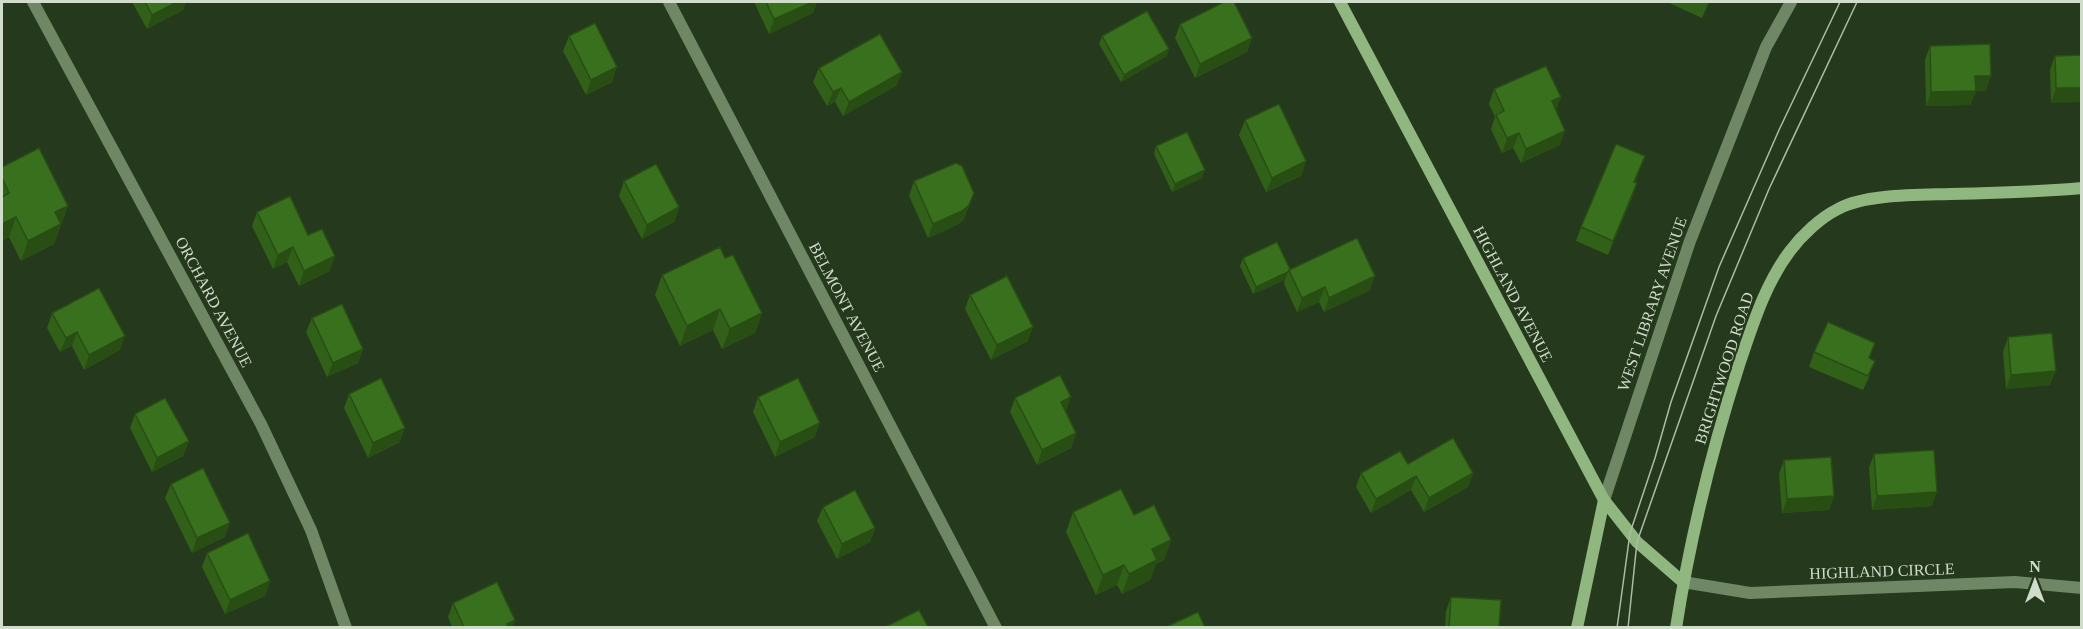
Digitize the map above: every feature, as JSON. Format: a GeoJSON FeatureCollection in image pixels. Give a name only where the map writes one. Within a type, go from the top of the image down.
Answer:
{"type":"FeatureCollection","features":[{"type":"Feature","properties":{"kind":"street","name":"ORCHARD AVENUE"},"geometry":{"type":"LineString","coordinates":[[33,2],[261,424],[311,530],[346,627]]}},
{"type":"Feature","properties":{"kind":"street","name":"BELMONT AVENUE"},"geometry":{"type":"LineString","coordinates":[[669,2],[996,627]]}},
{"type":"Feature","properties":{"kind":"street","name":"HIGHLAND AVENUE"},"geometry":{"type":"LineString","coordinates":[[1340,2],[1604,500],[1637,542],[1683,582]]}},
{"type":"Feature","properties":{"kind":"street","name":"WEST LIBRARY AVENUE"},"geometry":{"type":"LineString","coordinates":[[1577,627],[1604,500],[1690,241],[1766,47],[1791,2]]}},
{"type":"Feature","properties":{"kind":"street","name":"BRIGHTWOOD ROAD"},"geometry":{"type":"LineString","coordinates":[[1676,627],[1683,582],[1720,424],[1758,310],[1784,260],[1807,232],[1838,208],[1895,195],[2082,188]]}},
{"type":"Feature","properties":{"kind":"street","name":"HIGHLAND CIRCLE"},"geometry":{"type":"LineString","coordinates":[[1683,582],[1750,593],[2015,582],[2082,588]]}},
{"type":"Feature","properties":{"kind":"building"},"geometry":{"type":"Polygon","coordinates":[[[145,2],[177,2],[152,15],[145,2]]]}},
{"type":"Feature","properties":{"kind":"building"},"geometry":{"type":"Polygon","coordinates":[[[766,2],[813,2],[774,19],[766,2]]]}},
{"type":"Feature","properties":{"kind":"building"},"geometry":{"type":"Polygon","coordinates":[[[1224,2],[1234,2],[1252,38],[1200,64],[1180,24],[1224,2]]]}},
{"type":"Feature","properties":{"kind":"building"},"geometry":{"type":"Polygon","coordinates":[[[1147,11],[1169,49],[1124,75],[1102,36],[1147,11]]]}},
{"type":"Feature","properties":{"kind":"building"},"geometry":{"type":"Polygon","coordinates":[[[595,23],[617,67],[591,80],[569,36],[595,23]]]}},
{"type":"Feature","properties":{"kind":"building"},"geometry":{"type":"Polygon","coordinates":[[[880,34],[902,72],[849,102],[841,88],[833,92],[819,68],[880,34]]]}},
{"type":"Feature","properties":{"kind":"building"},"geometry":{"type":"Polygon","coordinates":[[[1990,44],[1991,76],[1975,76],[1976,91],[1931,92],[1930,46],[1990,44]]]}},
{"type":"Feature","properties":{"kind":"building"},"geometry":{"type":"Polygon","coordinates":[[[2082,55],[2082,88],[2056,88],[2055,56],[2082,55]]]}},
{"type":"Feature","properties":{"kind":"building"},"geometry":{"type":"Polygon","coordinates":[[[1546,66],[1561,97],[1552,101],[1565,131],[1526,149],[1519,133],[1507,138],[1496,115],[1504,111],[1494,89],[1546,66]]]}},
{"type":"Feature","properties":{"kind":"building"},"geometry":{"type":"Polygon","coordinates":[[[1279,104],[1306,161],[1272,178],[1245,120],[1279,104]]]}},
{"type":"Feature","properties":{"kind":"building"},"geometry":{"type":"Polygon","coordinates":[[[1187,132],[1205,170],[1175,184],[1156,146],[1187,132]]]}},
{"type":"Feature","properties":{"kind":"building"},"geometry":{"type":"Polygon","coordinates":[[[1616,144],[1645,156],[1634,182],[1637,183],[1613,241],[1581,227],[1616,144]]]}},
{"type":"Feature","properties":{"kind":"building"},"geometry":{"type":"Polygon","coordinates":[[[39,148],[68,206],[55,212],[61,224],[28,241],[16,217],[2,224],[2,197],[9,193],[2,178],[2,167],[39,148]]]}},
{"type":"Feature","properties":{"kind":"building"},"geometry":{"type":"Polygon","coordinates":[[[956,163],[962,166],[974,193],[969,205],[962,211],[933,224],[914,181],[956,163]]]}},
{"type":"Feature","properties":{"kind":"building"},"geometry":{"type":"Polygon","coordinates":[[[656,164],[679,207],[647,225],[624,181],[656,164]]]}},
{"type":"Feature","properties":{"kind":"building"},"geometry":{"type":"Polygon","coordinates":[[[290,196],[308,235],[322,229],[335,256],[304,271],[293,247],[278,255],[257,212],[290,196]]]}},
{"type":"Feature","properties":{"kind":"building"},"geometry":{"type":"Polygon","coordinates":[[[1357,238],[1375,276],[1329,298],[1325,287],[1302,298],[1289,270],[1357,238]]]}},
{"type":"Feature","properties":{"kind":"building"},"geometry":{"type":"Polygon","coordinates":[[[1277,242],[1290,269],[1256,287],[1243,258],[1277,242]]]}},
{"type":"Feature","properties":{"kind":"building"},"geometry":{"type":"Polygon","coordinates":[[[720,247],[725,258],[733,255],[762,313],[730,329],[720,309],[687,326],[662,275],[720,247]]]}},
{"type":"Feature","properties":{"kind":"building"},"geometry":{"type":"Polygon","coordinates":[[[1007,276],[1033,327],[997,345],[970,295],[1007,276]]]}},
{"type":"Feature","properties":{"kind":"building"},"geometry":{"type":"Polygon","coordinates":[[[99,288],[125,336],[89,355],[77,332],[66,338],[52,313],[99,288]]]}},
{"type":"Feature","properties":{"kind":"building"},"geometry":{"type":"Polygon","coordinates":[[[342,304],[363,349],[333,363],[312,318],[342,304]]]}},
{"type":"Feature","properties":{"kind":"building"},"geometry":{"type":"Polygon","coordinates":[[[1828,322],[1875,343],[1869,358],[1875,361],[1868,376],[1814,352],[1828,322]]]}},
{"type":"Feature","properties":{"kind":"building"},"geometry":{"type":"Polygon","coordinates":[[[2052,333],[2056,371],[2011,375],[2008,337],[2052,333]]]}},
{"type":"Feature","properties":{"kind":"building"},"geometry":{"type":"Polygon","coordinates":[[[1060,375],[1071,397],[1061,402],[1076,433],[1042,450],[1015,398],[1060,375]]]}},
{"type":"Feature","properties":{"kind":"building"},"geometry":{"type":"Polygon","coordinates":[[[381,378],[405,428],[373,443],[349,394],[381,378]]]}},
{"type":"Feature","properties":{"kind":"building"},"geometry":{"type":"Polygon","coordinates":[[[798,378],[820,423],[780,442],[758,397],[798,378]]]}},
{"type":"Feature","properties":{"kind":"building"},"geometry":{"type":"Polygon","coordinates":[[[165,398],[189,441],[157,458],[135,414],[165,398]]]}},
{"type":"Feature","properties":{"kind":"building"},"geometry":{"type":"Polygon","coordinates":[[[1453,438],[1473,473],[1429,498],[1416,476],[1376,499],[1361,473],[1400,451],[1408,464],[1453,438]]]}},
{"type":"Feature","properties":{"kind":"building"},"geometry":{"type":"Polygon","coordinates":[[[1934,450],[1937,492],[1877,496],[1874,454],[1934,450]]]}},
{"type":"Feature","properties":{"kind":"building"},"geometry":{"type":"Polygon","coordinates":[[[1831,457],[1834,496],[1787,499],[1784,460],[1831,457]]]}},
{"type":"Feature","properties":{"kind":"building"},"geometry":{"type":"Polygon","coordinates":[[[203,468],[230,523],[197,538],[171,484],[203,468]]]}},
{"type":"Feature","properties":{"kind":"building"},"geometry":{"type":"Polygon","coordinates":[[[1121,489],[1134,515],[1154,505],[1171,540],[1152,549],[1157,560],[1129,574],[1124,565],[1103,575],[1073,512],[1121,489]]]}},
{"type":"Feature","properties":{"kind":"building"},"geometry":{"type":"Polygon","coordinates":[[[855,490],[875,528],[842,544],[823,507],[855,490]]]}},
{"type":"Feature","properties":{"kind":"building"},"geometry":{"type":"Polygon","coordinates":[[[248,533],[270,581],[230,600],[207,553],[248,533]]]}},
{"type":"Feature","properties":{"kind":"building"},"geometry":{"type":"Polygon","coordinates":[[[497,582],[515,620],[507,624],[508,627],[464,627],[453,603],[497,582]]]}},
{"type":"Feature","properties":{"kind":"building"},"geometry":{"type":"Polygon","coordinates":[[[1451,597],[1501,600],[1499,627],[1449,627],[1451,597]]]}},
{"type":"Feature","properties":{"kind":"building"},"geometry":{"type":"Polygon","coordinates":[[[919,610],[928,627],[885,627],[919,610]]]}},
{"type":"Feature","properties":{"kind":"building"},"geometry":{"type":"Polygon","coordinates":[[[1198,612],[1205,627],[1166,627],[1198,612]]]}},
{"type":"Feature","properties":{"kind":"tram line"},"geometry":{"type":"LineString","coordinates":[[1617,628],[1630,533],[1671,402],[1719,267],[1779,130],[1840,2]]}},
{"type":"Feature","properties":{"kind":"tram line"},"geometry":{"type":"LineString","coordinates":[[1628,628],[1637,542],[1716,316],[1769,189],[1857,2]]}}]}
